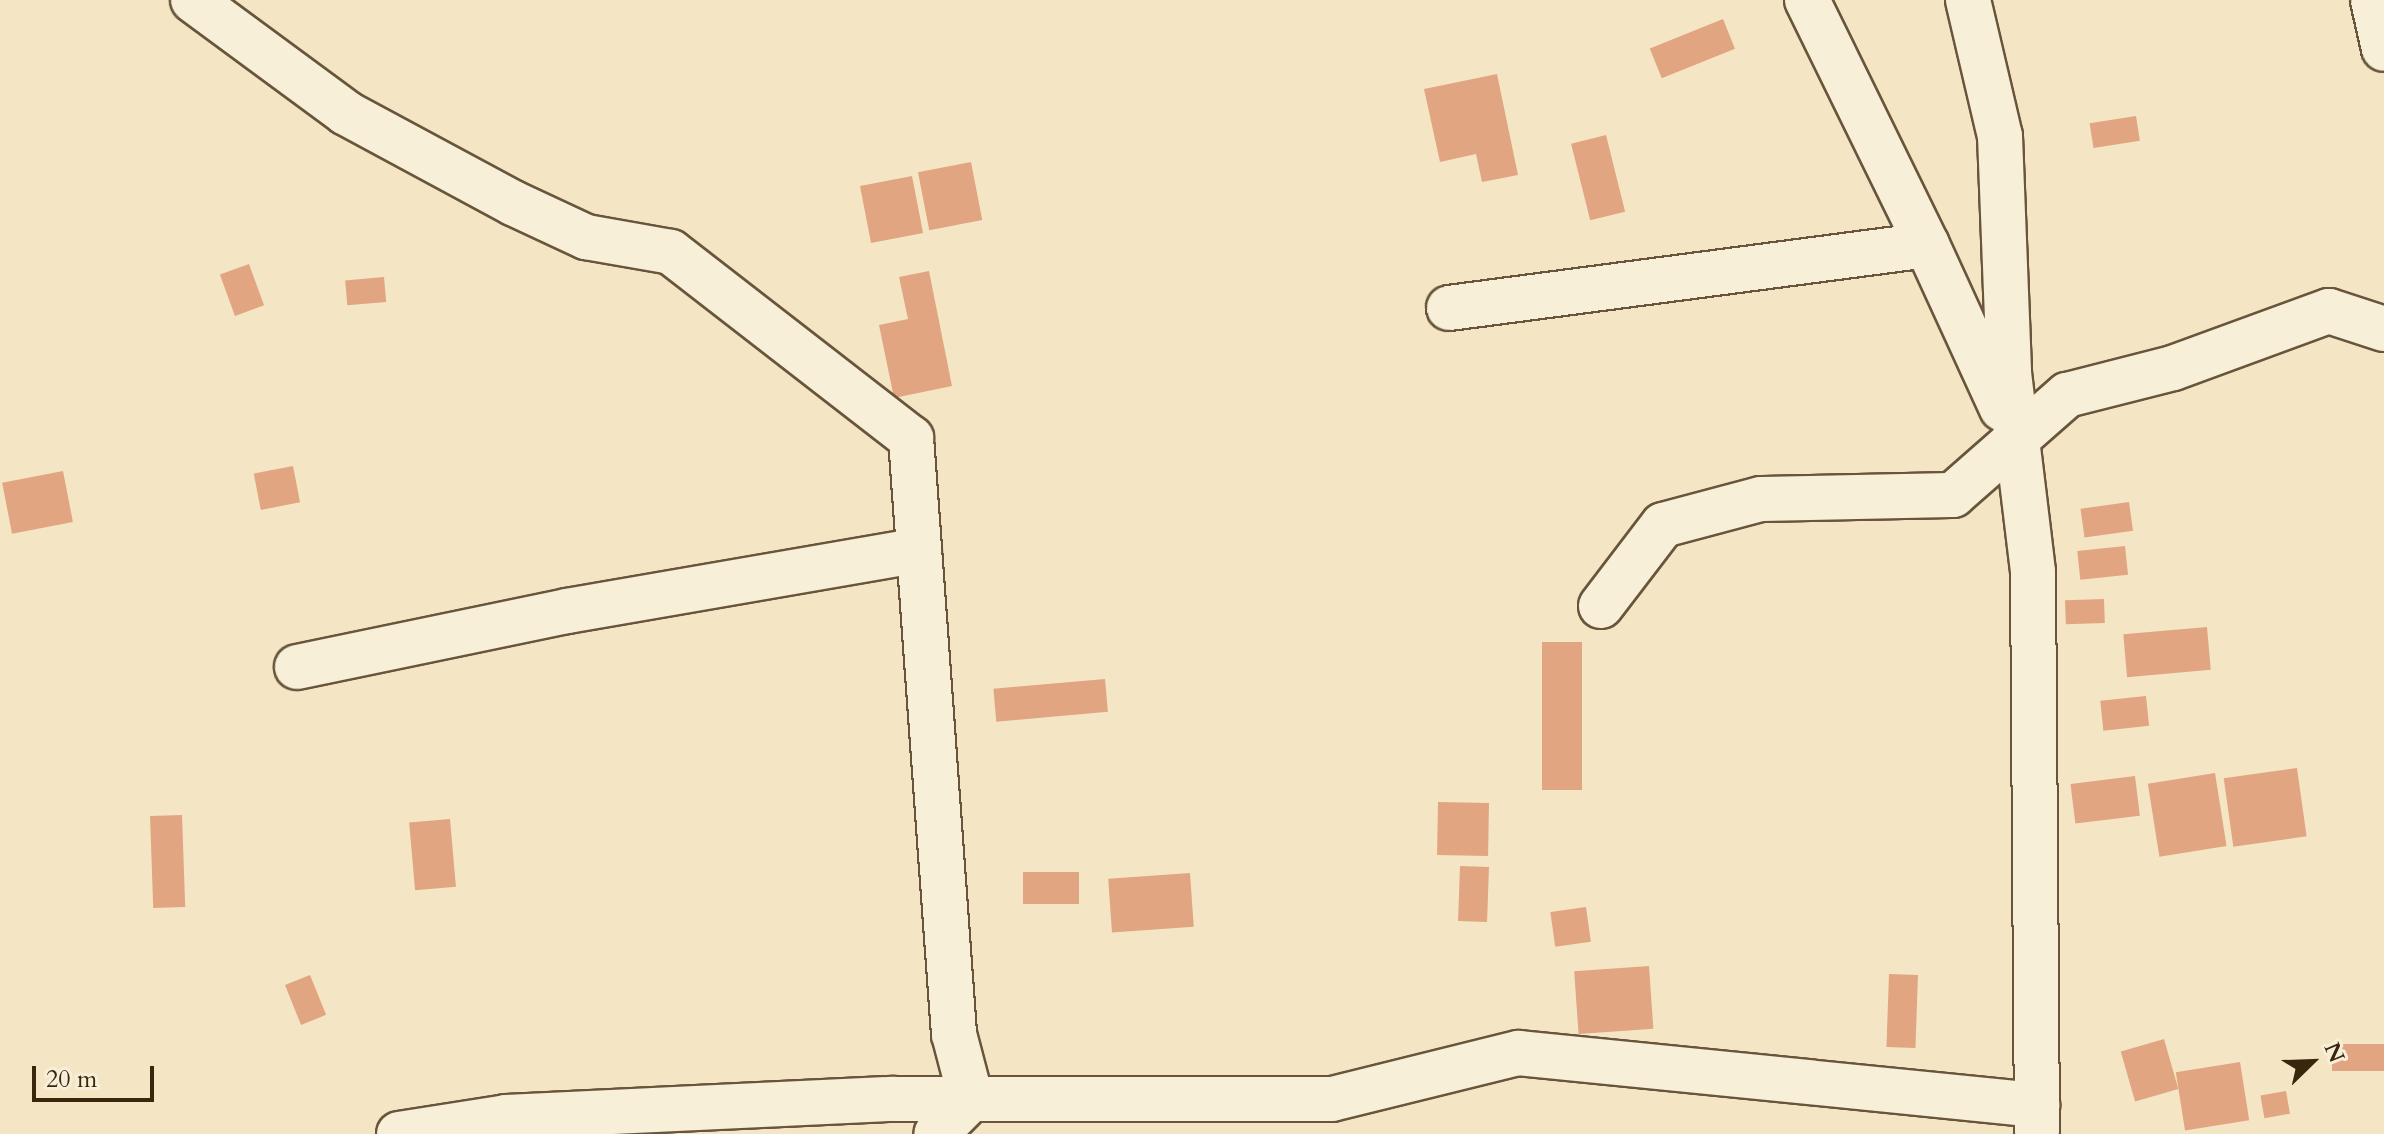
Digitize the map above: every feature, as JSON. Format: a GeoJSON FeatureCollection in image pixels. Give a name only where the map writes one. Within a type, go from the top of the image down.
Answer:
{"type":"FeatureCollection","features":[{"type":"Feature","properties":{"kind":"street"},"geometry":{"type":"LineString","coordinates":[[193,0],[346,113],[513,203],[586,237],[671,252],[911,438],[954,1034],[971,1099]]}},
{"type":"Feature","properties":{"kind":"street"},"geometry":{"type":"LineString","coordinates":[[1807,0],[1927,245],[2017,440]]}},
{"type":"Feature","properties":{"kind":"street"},"geometry":{"type":"LineString","coordinates":[[399,1134],[506,1117],[971,1099],[1332,1099],[1518,1053],[2037,1120],[2033,572],[2009,373],[2000,136],[1968,0]]}},
{"type":"Feature","properties":{"kind":"street"},"geometry":{"type":"LineString","coordinates":[[2373,0],[2384,49]]}},
{"type":"Feature","properties":{"kind":"street"},"geometry":{"type":"LineString","coordinates":[[1449,308],[1927,245]]}},
{"type":"Feature","properties":{"kind":"street"},"geometry":{"type":"LineString","coordinates":[[1601,606],[1663,525],[1761,499],[1953,495],[2067,395],[2173,368],[2329,311],[2384,329]]}},
{"type":"Feature","properties":{"kind":"street"},"geometry":{"type":"LineString","coordinates":[[297,667],[567,611],[919,550]]}},
{"type":"Feature","properties":{"kind":"street"},"geometry":{"type":"LineString","coordinates":[[936,1134],[971,1099]]}},
{"type":"Feature","properties":{"kind":"building"},"geometry":{"type":"Polygon","coordinates":[[[1723,19],[1735,49],[1662,78],[1650,49],[1723,19]]]}},
{"type":"Feature","properties":{"kind":"building"},"geometry":{"type":"Polygon","coordinates":[[[1497,74],[1518,175],[1482,182],[1476,154],[1440,162],[1424,89],[1497,74]]]}},
{"type":"Feature","properties":{"kind":"building"},"geometry":{"type":"Polygon","coordinates":[[[2136,116],[2140,141],[2093,148],[2090,123],[2136,116]]]}},
{"type":"Feature","properties":{"kind":"building"},"geometry":{"type":"Polygon","coordinates":[[[1606,135],[1625,212],[1590,220],[1571,144],[1606,135]]]}},
{"type":"Feature","properties":{"kind":"building"},"geometry":{"type":"Polygon","coordinates":[[[971,162],[982,220],[929,230],[918,172],[971,162]]]}},
{"type":"Feature","properties":{"kind":"building"},"geometry":{"type":"Polygon","coordinates":[[[912,176],[923,233],[871,243],[860,186],[912,176]]]}},
{"type":"Feature","properties":{"kind":"building"},"geometry":{"type":"Polygon","coordinates":[[[249,264],[264,305],[235,316],[220,275],[249,264]]]}},
{"type":"Feature","properties":{"kind":"building"},"geometry":{"type":"Polygon","coordinates":[[[929,271],[952,386],[894,398],[879,325],[908,319],[899,277],[929,271]]]}},
{"type":"Feature","properties":{"kind":"building"},"geometry":{"type":"Polygon","coordinates":[[[384,277],[386,302],[347,305],[345,280],[384,277]]]}},
{"type":"Feature","properties":{"kind":"building"},"geometry":{"type":"Polygon","coordinates":[[[293,466],[300,502],[261,510],[254,474],[293,466]]]}},
{"type":"Feature","properties":{"kind":"building"},"geometry":{"type":"Polygon","coordinates":[[[63,471],[73,522],[12,534],[2,483],[63,471]]]}},
{"type":"Feature","properties":{"kind":"building"},"geometry":{"type":"Polygon","coordinates":[[[2129,502],[2133,531],[2085,538],[2080,509],[2129,502]]]}},
{"type":"Feature","properties":{"kind":"building"},"geometry":{"type":"Polygon","coordinates":[[[2125,546],[2128,575],[2080,580],[2077,551],[2125,546]]]}},
{"type":"Feature","properties":{"kind":"building"},"geometry":{"type":"Polygon","coordinates":[[[2104,599],[2105,623],[2066,624],[2065,600],[2104,599]]]}},
{"type":"Feature","properties":{"kind":"building"},"geometry":{"type":"Polygon","coordinates":[[[2207,627],[2211,670],[2127,677],[2123,634],[2207,627]]]}},
{"type":"Feature","properties":{"kind":"building"},"geometry":{"type":"Polygon","coordinates":[[[1542,642],[1582,642],[1582,790],[1542,790],[1542,642]]]}},
{"type":"Feature","properties":{"kind":"building"},"geometry":{"type":"Polygon","coordinates":[[[1105,679],[1108,712],[996,722],[993,689],[1105,679]]]}},
{"type":"Feature","properties":{"kind":"building"},"geometry":{"type":"Polygon","coordinates":[[[2146,696],[2149,726],[2103,731],[2100,701],[2146,696]]]}},
{"type":"Feature","properties":{"kind":"building"},"geometry":{"type":"Polygon","coordinates":[[[2297,768],[2307,836],[2233,847],[2224,778],[2297,768]]]}},
{"type":"Feature","properties":{"kind":"building"},"geometry":{"type":"Polygon","coordinates":[[[2215,773],[2227,846],[2159,857],[2148,784],[2215,773]]]}},
{"type":"Feature","properties":{"kind":"building"},"geometry":{"type":"Polygon","coordinates":[[[2135,776],[2140,816],[2075,824],[2070,784],[2135,776]]]}},
{"type":"Feature","properties":{"kind":"building"},"geometry":{"type":"Polygon","coordinates":[[[1438,802],[1489,803],[1488,856],[1437,855],[1438,802]]]}},
{"type":"Feature","properties":{"kind":"building"},"geometry":{"type":"Polygon","coordinates":[[[182,815],[185,907],[153,908],[150,816],[182,815]]]}},
{"type":"Feature","properties":{"kind":"building"},"geometry":{"type":"Polygon","coordinates":[[[450,819],[456,887],[415,890],[409,823],[450,819]]]}},
{"type":"Feature","properties":{"kind":"building"},"geometry":{"type":"Polygon","coordinates":[[[1460,866],[1489,867],[1487,922],[1458,921],[1460,866]]]}},
{"type":"Feature","properties":{"kind":"building"},"geometry":{"type":"Polygon","coordinates":[[[1023,872],[1079,872],[1079,904],[1023,904],[1023,872]]]}},
{"type":"Feature","properties":{"kind":"building"},"geometry":{"type":"Polygon","coordinates":[[[1190,873],[1194,927],[1112,933],[1108,879],[1190,873]]]}},
{"type":"Feature","properties":{"kind":"building"},"geometry":{"type":"Polygon","coordinates":[[[1586,907],[1591,942],[1555,947],[1550,912],[1586,907]]]}},
{"type":"Feature","properties":{"kind":"building"},"geometry":{"type":"Polygon","coordinates":[[[1649,966],[1653,1029],[1579,1034],[1574,971],[1649,966]]]}},
{"type":"Feature","properties":{"kind":"building"},"geometry":{"type":"Polygon","coordinates":[[[1889,974],[1918,975],[1915,1048],[1886,1047],[1889,974]]]}},
{"type":"Feature","properties":{"kind":"building"},"geometry":{"type":"Polygon","coordinates":[[[310,975],[326,1015],[301,1025],[285,985],[310,975]]]}},
{"type":"Feature","properties":{"kind":"building"},"geometry":{"type":"Polygon","coordinates":[[[2164,1039],[2178,1089],[2135,1101],[2121,1051],[2164,1039]]]}},
{"type":"Feature","properties":{"kind":"building"},"geometry":{"type":"Polygon","coordinates":[[[2332,1044],[2384,1044],[2384,1071],[2332,1071],[2332,1044]]]}},
{"type":"Feature","properties":{"kind":"building"},"geometry":{"type":"Polygon","coordinates":[[[2240,1062],[2249,1120],[2185,1130],[2176,1072],[2240,1062]]]}},
{"type":"Feature","properties":{"kind":"building"},"geometry":{"type":"Polygon","coordinates":[[[2286,1091],[2290,1114],[2264,1118],[2260,1096],[2286,1091]]]}}]}
